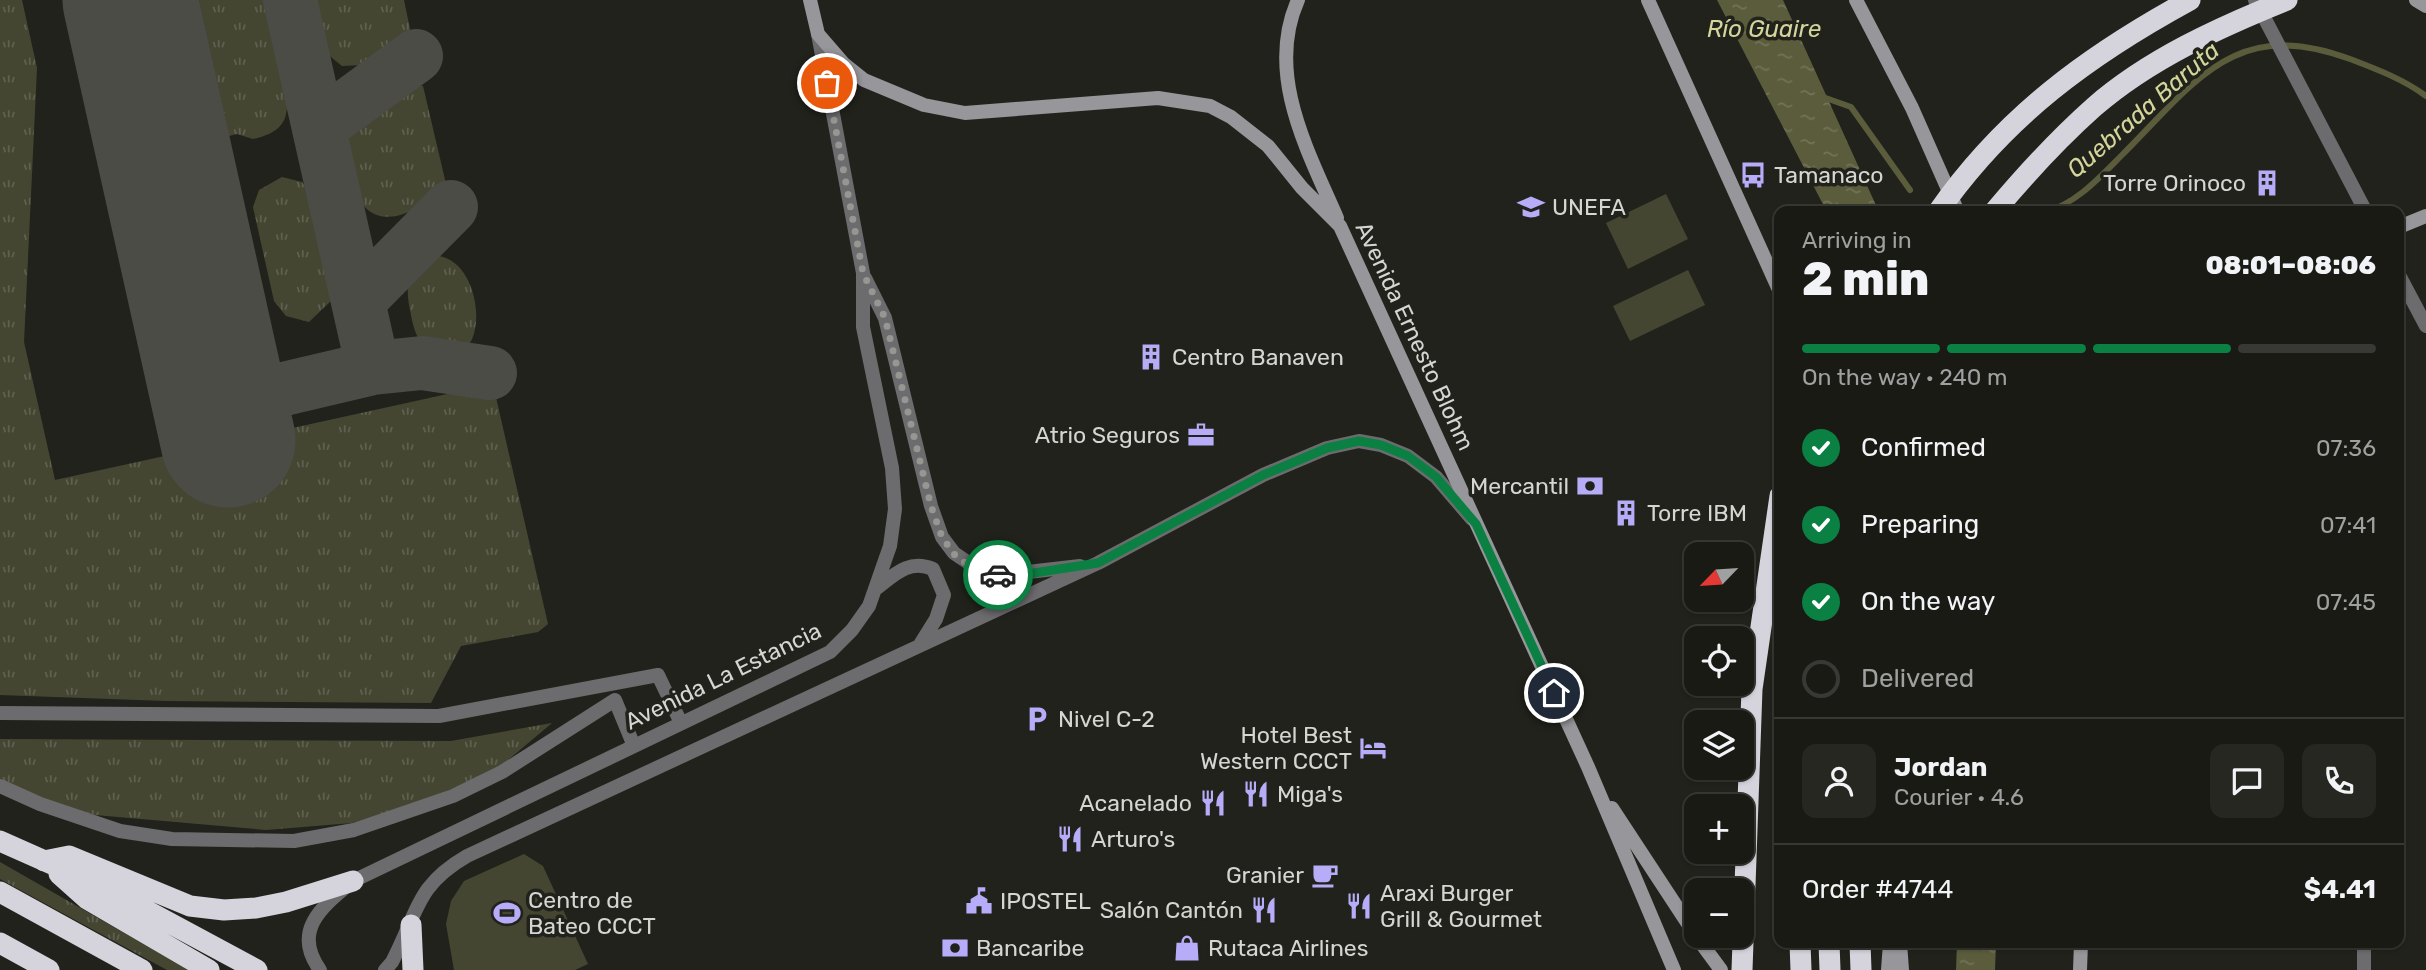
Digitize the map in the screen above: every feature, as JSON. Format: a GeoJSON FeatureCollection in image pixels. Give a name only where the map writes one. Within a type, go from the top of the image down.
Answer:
{"type":"FeatureCollection","features":[{"type":"Feature","properties":{"kind":"highway"},"geometry":{"type":"LineString","coordinates":[[1942,206],[1974,163],[2035,103],[2082,65],[2190,0]]}},
{"type":"Feature","properties":{"kind":"highway"},"geometry":{"type":"LineString","coordinates":[[1999,206],[2030,170],[2095,106],[2150,67],[2214,31],[2287,0]]}},
{"type":"Feature","properties":{"kind":"highway"},"geometry":{"type":"LineString","coordinates":[[1742,970],[1752,690],[1774,538]]}},
{"type":"Feature","properties":{"kind":"highway"},"geometry":{"type":"LineString","coordinates":[[0,841],[99,885],[257,970]]}},
{"type":"Feature","properties":{"kind":"highway"},"geometry":{"type":"LineString","coordinates":[[44,861],[69,856],[190,906],[224,910],[276,904],[353,881]]}},
{"type":"Feature","properties":{"kind":"highway"},"geometry":{"type":"LineString","coordinates":[[44,861],[88,899],[209,970]]}},
{"type":"Feature","properties":{"kind":"highway"},"geometry":{"type":"LineString","coordinates":[[0,892],[142,970]]}},
{"type":"Feature","properties":{"kind":"highway"},"geometry":{"type":"LineString","coordinates":[[411,925],[413,970]]}},
{"type":"Feature","properties":{"kind":"highway"},"geometry":{"type":"LineString","coordinates":[[0,943],[49,970]]}},
{"type":"Feature","properties":{"kind":"highway"},"geometry":{"type":"LineString","coordinates":[[1800,948],[1801,970]]}},
{"type":"Feature","properties":{"kind":"highway"},"geometry":{"type":"LineString","coordinates":[[1860,948],[1861,970]]}},
{"type":"Feature","properties":{"kind":"street","name":"Avenida La Estancia"},"geometry":{"type":"LineString","coordinates":[[320,970],[311,958],[307,941],[312,922],[327,903],[353,881],[831,652],[852,630],[876,589],[890,546],[895,509],[892,468],[863,327],[863,273],[810,0]]}},
{"type":"Feature","properties":{"kind":"street"},"geometry":{"type":"LineString","coordinates":[[1298,0],[1288,27],[1289,91],[1301,136],[1340,226]]}},
{"type":"Feature","properties":{"kind":"street"},"geometry":{"type":"LineString","coordinates":[[1648,0],[1774,279]]}},
{"type":"Feature","properties":{"kind":"street"},"geometry":{"type":"LineString","coordinates":[[1856,0],[1912,108],[1955,206]]}},
{"type":"Feature","properties":{"kind":"street"},"geometry":{"type":"LineString","coordinates":[[2255,0],[2363,206]]}},
{"type":"Feature","properties":{"kind":"street"},"geometry":{"type":"LineString","coordinates":[[2416,0],[2426,6]]}},
{"type":"Feature","properties":{"kind":"street","name":"Avenida Ernesto Blohm"},"geometry":{"type":"LineString","coordinates":[[818,34],[844,64],[864,80],[924,105],[965,113],[1158,98],[1210,106],[1231,117],[1268,146],[1302,188],[1340,226],[1593,778]]}},
{"type":"Feature","properties":{"kind":"street"},"geometry":{"type":"LineString","coordinates":[[2404,224],[2426,216]]}},
{"type":"Feature","properties":{"kind":"street","name":"Avenida La Estancia"},"geometry":{"type":"LineString","coordinates":[[863,273],[885,318],[931,506],[942,537],[954,554],[976,568],[1002,575],[1098,563]]}},
{"type":"Feature","properties":{"kind":"street"},"geometry":{"type":"LineString","coordinates":[[2404,284],[2426,326]]}},
{"type":"Feature","properties":{"kind":"street","name":"Avenida La Estancia"},"geometry":{"type":"LineString","coordinates":[[385,970],[392,962],[411,925],[415,909],[430,883],[442,870],[467,856],[1098,563],[1263,475],[1327,448],[1359,441],[1381,445],[1408,456],[1436,477],[1476,524]]}},
{"type":"Feature","properties":{"kind":"street"},"geometry":{"type":"LineString","coordinates":[[876,589],[902,568],[915,565],[933,569],[944,595],[936,618],[921,643]]}},
{"type":"Feature","properties":{"kind":"street"},"geometry":{"type":"LineString","coordinates":[[0,713],[439,716],[658,675],[681,723]]}},
{"type":"Feature","properties":{"kind":"street"},"geometry":{"type":"LineString","coordinates":[[0,786],[40,804],[120,831],[172,839],[294,841],[354,830],[453,796],[502,772],[615,701],[634,746]]}},
{"type":"Feature","properties":{"kind":"street"},"geometry":{"type":"LineString","coordinates":[[1593,778],[1684,918]]}},
{"type":"Feature","properties":{"kind":"street"},"geometry":{"type":"LineString","coordinates":[[1593,778],[1674,970]]}},
{"type":"Feature","properties":{"kind":"street"},"geometry":{"type":"LineString","coordinates":[[1705,948],[1721,970]]}},
{"type":"Feature","properties":{"kind":"street"},"geometry":{"type":"LineString","coordinates":[[1888,970],[1890,948]]}},
{"type":"Feature","properties":{"kind":"street"},"geometry":{"type":"LineString","coordinates":[[1900,948],[1902,970]]}},
{"type":"Feature","properties":{"kind":"street"},"geometry":{"type":"LineString","coordinates":[[2080,970],[2081,948]]}},
{"type":"Feature","properties":{"kind":"street"},"geometry":{"type":"LineString","coordinates":[[2364,948],[2364,970]]}},
{"type":"Feature","properties":{"kind":"green space"},"geometry":{"type":"Polygon","coordinates":[[[0,0],[22,0],[37,68],[24,342],[55,480],[484,386],[495,393],[548,624],[538,632],[461,646],[431,703],[166,701],[0,695],[0,0]]]}},
{"type":"Feature","properties":{"kind":"green space"},"geometry":{"type":"Polygon","coordinates":[[[199,0],[265,0],[284,75],[287,104],[284,120],[274,131],[253,139],[237,134],[229,136],[199,0]]]}},
{"type":"Feature","properties":{"kind":"green space"},"geometry":{"type":"Polygon","coordinates":[[[311,0],[404,0],[410,29],[407,40],[363,65],[342,66],[326,53],[311,0]]]}},
{"type":"Feature","properties":{"kind":"green space"},"geometry":{"type":"Polygon","coordinates":[[[411,84],[423,86],[446,184],[418,207],[404,214],[390,217],[377,215],[365,207],[356,194],[349,173],[348,141],[355,128],[369,113],[411,84]]]}},
{"type":"Feature","properties":{"kind":"green space"},"geometry":{"type":"Polygon","coordinates":[[[282,177],[302,182],[310,193],[334,298],[309,322],[286,316],[274,301],[253,207],[259,190],[282,177]]]}},
{"type":"Feature","properties":{"kind":"green space"},"geometry":{"type":"Polygon","coordinates":[[[1666,194],[1688,239],[1628,269],[1606,223],[1666,194]]]}},
{"type":"Feature","properties":{"kind":"green space"},"geometry":{"type":"Polygon","coordinates":[[[438,256],[451,261],[462,271],[475,300],[474,332],[469,345],[459,354],[421,342],[412,319],[408,295],[410,279],[419,266],[438,256]]]}},
{"type":"Feature","properties":{"kind":"green space"},"geometry":{"type":"Polygon","coordinates":[[[1688,270],[1705,305],[1630,341],[1613,306],[1688,270]]]}},
{"type":"Feature","properties":{"kind":"green space"},"geometry":{"type":"Polygon","coordinates":[[[552,723],[495,771],[388,816],[352,823],[266,830],[95,815],[48,802],[0,782],[0,739],[451,741],[552,723]]]}},
{"type":"Feature","properties":{"kind":"green space","name":"Centro de Bateo CCCT"},"geometry":{"type":"Polygon","coordinates":[[[524,854],[543,866],[588,964],[575,970],[454,970],[446,924],[451,901],[464,881],[524,854]]]}},
{"type":"Feature","properties":{"kind":"green space"},"geometry":{"type":"Polygon","coordinates":[[[0,862],[189,970],[167,970],[0,879],[0,862]]]}},
{"type":"Feature","properties":{"kind":"water","name":"Río Guaire"},"geometry":{"type":"Polygon","coordinates":[[[1717,0],[1783,0],[1876,206],[1824,206],[1717,0]]]}},
{"type":"Feature","properties":{"kind":"water"},"geometry":{"type":"Polygon","coordinates":[[[1957,948],[1996,948],[1995,970],[1956,970],[1957,948]]]}},
{"type":"Feature","properties":{"kind":"waterway","name":"Quebrada Baruta"},"geometry":{"type":"LineString","coordinates":[[2060,206],[2087,189],[2196,81],[2220,64],[2247,51],[2276,46],[2310,48],[2350,59],[2408,84],[2426,96]]}},
{"type":"Feature","properties":{"kind":"waterway"},"geometry":{"type":"LineString","coordinates":[[1820,96],[1851,107],[1910,190]]}},
{"type":"Feature","properties":{"kind":"taxiway"},"geometry":{"type":"LineString","coordinates":[[220,404],[373,368],[290,0]]}},
{"type":"Feature","properties":{"kind":"taxiway"},"geometry":{"type":"LineString","coordinates":[[319,127],[416,56]]}},
{"type":"Feature","properties":{"kind":"taxiway"},"geometry":{"type":"LineString","coordinates":[[358,301],[451,207]]}},
{"type":"Feature","properties":{"kind":"taxiway"},"geometry":{"type":"LineString","coordinates":[[373,368],[422,363],[490,373]]}},
{"type":"Feature","properties":{"kind":"runway"},"geometry":{"type":"LineString","coordinates":[[130,0],[228,440]]}},
{"type":"Feature","properties":{"kind":"way so far"},"geometry":{"type":"LineString","coordinates":[[827,83],[839,158],[863,273],[885,318],[931,506],[942,537],[954,554],[964,562],[998,575]]}},
{"type":"Feature","properties":{"kind":"place","name":"Tamanaco"},"geometry":{"type":"Point","coordinates":[1753,175]}},
{"type":"Feature","properties":{"kind":"place","name":"Torre Orinoco"},"geometry":{"type":"Point","coordinates":[2267,183]}},
{"type":"Feature","properties":{"kind":"place","name":"UNEFA"},"geometry":{"type":"Point","coordinates":[1531,207]}},
{"type":"Feature","properties":{"kind":"place","name":"Centro Banaven"},"geometry":{"type":"Point","coordinates":[1151,357]}},
{"type":"Feature","properties":{"kind":"place","name":"Atrio Seguros"},"geometry":{"type":"Point","coordinates":[1201,435]}},
{"type":"Feature","properties":{"kind":"place","name":"Mercantil"},"geometry":{"type":"Point","coordinates":[1590,486]}},
{"type":"Feature","properties":{"kind":"place","name":"Torre IBM"},"geometry":{"type":"Point","coordinates":[1626,513]}},
{"type":"Feature","properties":{"kind":"place","name":"Nivel C-2"},"geometry":{"type":"Point","coordinates":[1037,719]}},
{"type":"Feature","properties":{"kind":"place","name":"Hotel Best Western CCCT"},"geometry":{"type":"Point","coordinates":[1373,748]}},
{"type":"Feature","properties":{"kind":"place","name":"Miga's"},"geometry":{"type":"Point","coordinates":[1256,794]}},
{"type":"Feature","properties":{"kind":"place","name":"Acanelado"},"geometry":{"type":"Point","coordinates":[1213,803]}},
{"type":"Feature","properties":{"kind":"place","name":"Arturo's"},"geometry":{"type":"Point","coordinates":[1070,839]}},
{"type":"Feature","properties":{"kind":"place","name":"Granier"},"geometry":{"type":"Point","coordinates":[1325,875]}},
{"type":"Feature","properties":{"kind":"place","name":"IPOSTEL"},"geometry":{"type":"Point","coordinates":[979,901]}},
{"type":"Feature","properties":{"kind":"place","name":"Araxi Burger Grill & Gourmet"},"geometry":{"type":"Point","coordinates":[1359,906]}},
{"type":"Feature","properties":{"kind":"place","name":"Salón Cantón"},"geometry":{"type":"Point","coordinates":[1264,910]}},
{"type":"Feature","properties":{"kind":"place","name":"Centro de Bateo CCCT"},"geometry":{"type":"Point","coordinates":[507,913]}},
{"type":"Feature","properties":{"kind":"place","name":"Bancaribe"},"geometry":{"type":"Point","coordinates":[955,948]}},
{"type":"Feature","properties":{"kind":"place","name":"Rutaca Airlines"},"geometry":{"type":"Point","coordinates":[1187,948]}},
{"type":"Feature","properties":{"kind":"route"},"geometry":{"type":"LineString","coordinates":[[998,575],[1021,575],[1098,563],[1263,475],[1327,448],[1359,441],[1381,445],[1408,456],[1436,477],[1476,524],[1554,693]]}}]}
